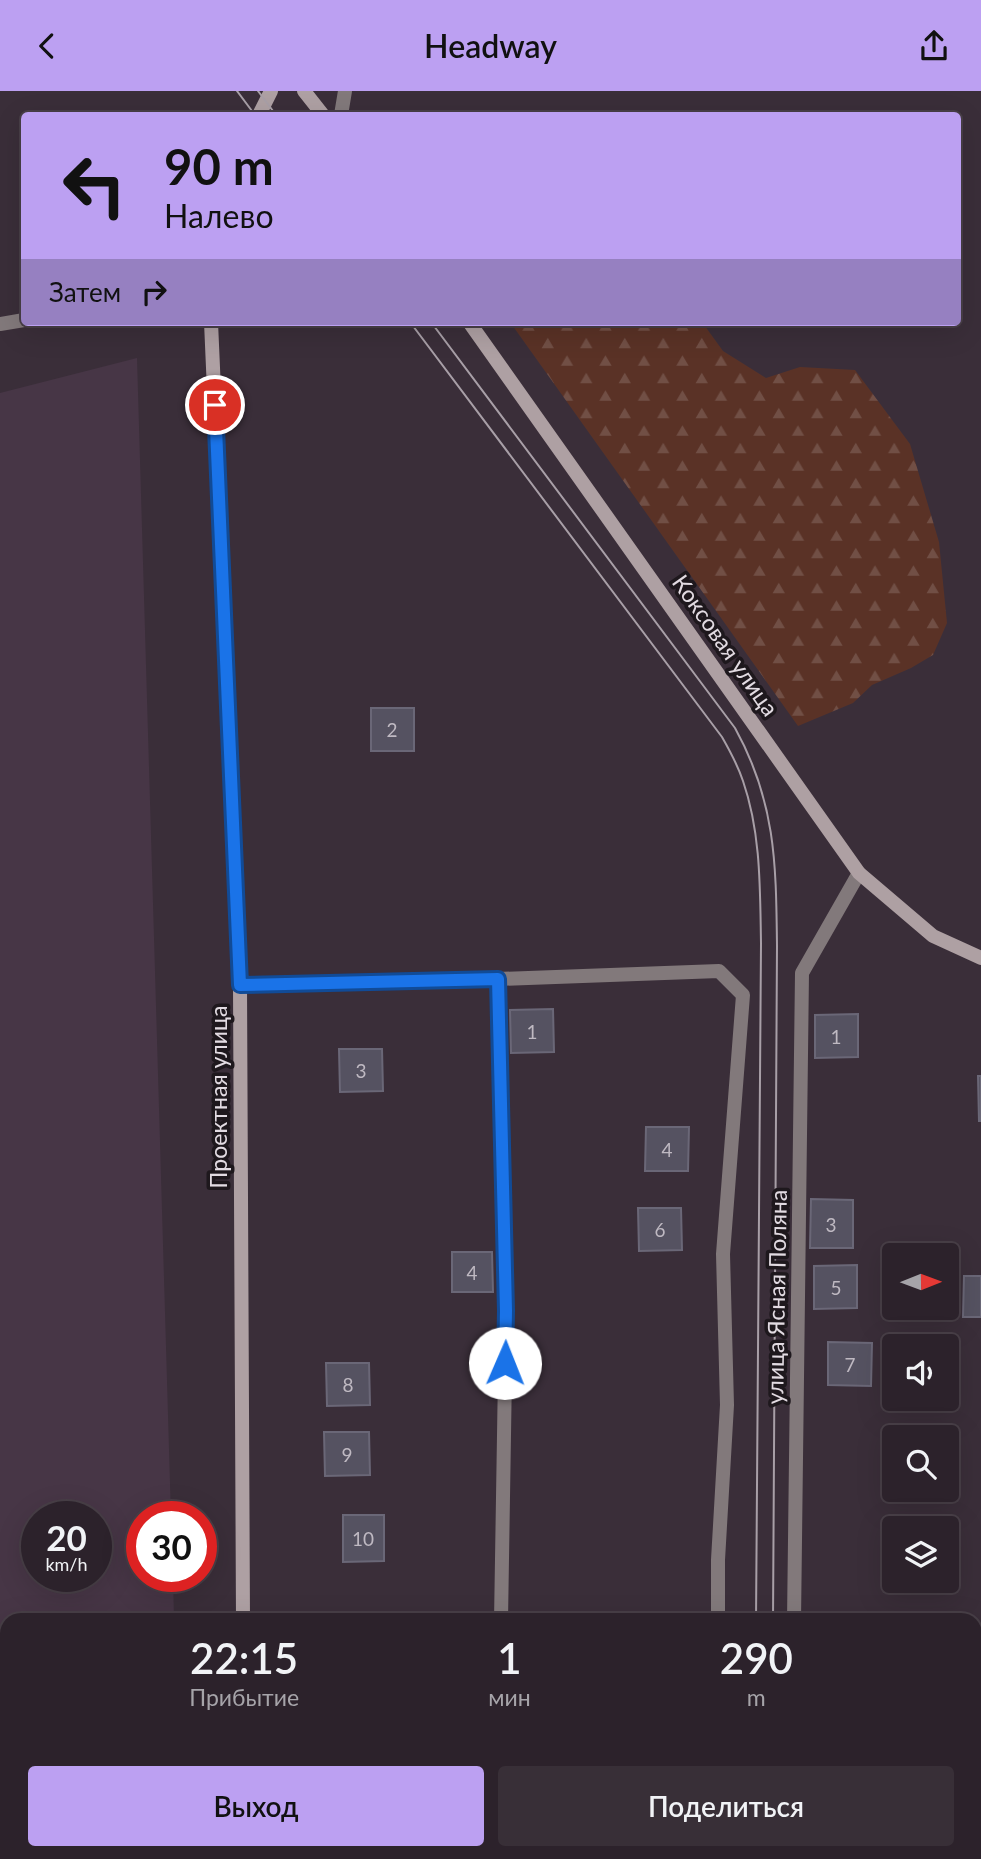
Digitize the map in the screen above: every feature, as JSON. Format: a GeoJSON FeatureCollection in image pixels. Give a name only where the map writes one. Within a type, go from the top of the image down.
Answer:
{"type":"FeatureCollection","features":[{"type":"Feature","properties":{"kind":"main road"},"geometry":{"type":"LineString","coordinates":[[260,112],[271,91]]}},
{"type":"Feature","properties":{"kind":"main road"},"geometry":{"type":"LineString","coordinates":[[304,91],[321,112]]}},
{"type":"Feature","properties":{"kind":"main road","name":"Проектная улица"},"geometry":{"type":"LineString","coordinates":[[211,326],[240,985],[243,1613]]}},
{"type":"Feature","properties":{"kind":"main road","name":"Коксовая улица"},"geometry":{"type":"LineString","coordinates":[[472,326],[859,873],[933,936],[981,958]]}},
{"type":"Feature","properties":{"kind":"street"},"geometry":{"type":"LineString","coordinates":[[342,112],[345,91]]}},
{"type":"Feature","properties":{"kind":"street"},"geometry":{"type":"LineString","coordinates":[[0,324],[21,320]]}},
{"type":"Feature","properties":{"kind":"street","name":"улица Ясная Поляна"},"geometry":{"type":"LineString","coordinates":[[794,1613],[802,973],[859,873]]}},
{"type":"Feature","properties":{"kind":"street","name":"улица Ясная Поляна"},"geometry":{"type":"LineString","coordinates":[[498,979],[719,971],[744,995],[723,1255],[727,1405],[718,1613]]}},
{"type":"Feature","properties":{"kind":"street"},"geometry":{"type":"LineString","coordinates":[[240,985],[498,979],[506,1311],[501,1613]]}},
{"type":"Feature","properties":{"kind":"shaded area"},"geometry":{"type":"Polygon","coordinates":[[[137,358],[171,1501],[126,1501],[126,1592],[173,1592],[174,1613],[0,1613],[0,393],[137,358]]]}},
{"type":"Feature","properties":{"kind":"green space"},"geometry":{"type":"Polygon","coordinates":[[[513,326],[705,326],[723,351],[766,378],[800,367],[855,370],[910,444],[939,542],[947,623],[933,655],[872,685],[853,703],[798,726],[513,326]]]}},
{"type":"Feature","properties":{"kind":"building"},"geometry":{"type":"Polygon","coordinates":[[[371,708],[414,708],[414,751],[371,751],[371,708]]]}},
{"type":"Feature","properties":{"kind":"building"},"geometry":{"type":"Polygon","coordinates":[[[553,1009],[554,1052],[511,1053],[510,1010],[553,1009]]]}},
{"type":"Feature","properties":{"kind":"building"},"geometry":{"type":"Polygon","coordinates":[[[858,1014],[858,1057],[815,1058],[815,1015],[858,1014]]]}},
{"type":"Feature","properties":{"kind":"building"},"geometry":{"type":"Polygon","coordinates":[[[339,1049],[382,1049],[383,1091],[340,1092],[339,1049]]]}},
{"type":"Feature","properties":{"kind":"building"},"geometry":{"type":"Polygon","coordinates":[[[978,1076],[981,1076],[981,1121],[979,1121],[978,1076]]]}},
{"type":"Feature","properties":{"kind":"building"},"geometry":{"type":"Polygon","coordinates":[[[646,1127],[689,1127],[688,1171],[645,1171],[646,1127]]]}},
{"type":"Feature","properties":{"kind":"building"},"geometry":{"type":"Polygon","coordinates":[[[811,1199],[853,1200],[853,1248],[810,1248],[811,1199]]]}},
{"type":"Feature","properties":{"kind":"building"},"geometry":{"type":"Polygon","coordinates":[[[638,1208],[681,1208],[682,1250],[639,1251],[638,1208]]]}},
{"type":"Feature","properties":{"kind":"building"},"geometry":{"type":"Polygon","coordinates":[[[452,1252],[492,1252],[493,1292],[452,1292],[452,1252]]]}},
{"type":"Feature","properties":{"kind":"building"},"geometry":{"type":"Polygon","coordinates":[[[857,1265],[857,1308],[814,1309],[814,1266],[857,1265]]]}},
{"type":"Feature","properties":{"kind":"building"},"geometry":{"type":"Polygon","coordinates":[[[964,1276],[981,1276],[981,1317],[963,1317],[964,1276]]]}},
{"type":"Feature","properties":{"kind":"building"},"geometry":{"type":"Polygon","coordinates":[[[828,1342],[872,1343],[871,1386],[828,1385],[828,1342]]]}},
{"type":"Feature","properties":{"kind":"building"},"geometry":{"type":"Polygon","coordinates":[[[326,1363],[369,1363],[370,1405],[327,1406],[326,1363]]]}},
{"type":"Feature","properties":{"kind":"building"},"geometry":{"type":"Polygon","coordinates":[[[324,1432],[369,1432],[370,1475],[325,1476],[324,1432]]]}},
{"type":"Feature","properties":{"kind":"building"},"geometry":{"type":"Polygon","coordinates":[[[343,1515],[384,1515],[384,1561],[343,1562],[343,1515]]]}},
{"type":"Feature","properties":{"kind":"tram line"},"geometry":{"type":"LineString","coordinates":[[237,91],[253,112]]}},
{"type":"Feature","properties":{"kind":"tram line"},"geometry":{"type":"LineString","coordinates":[[258,91],[274,112]]}},
{"type":"Feature","properties":{"kind":"tram line"},"geometry":{"type":"LineString","coordinates":[[413,326],[722,737],[739,770],[749,801],[758,861],[761,943],[756,1613]]}},
{"type":"Feature","properties":{"kind":"tram line"},"geometry":{"type":"LineString","coordinates":[[434,326],[735,728],[749,755],[766,808],[774,861],[777,946],[773,1613]]}},
{"type":"Feature","properties":{"kind":"route"},"geometry":{"type":"LineString","coordinates":[[215,405],[240,985],[498,979],[505,1363]]}}]}
